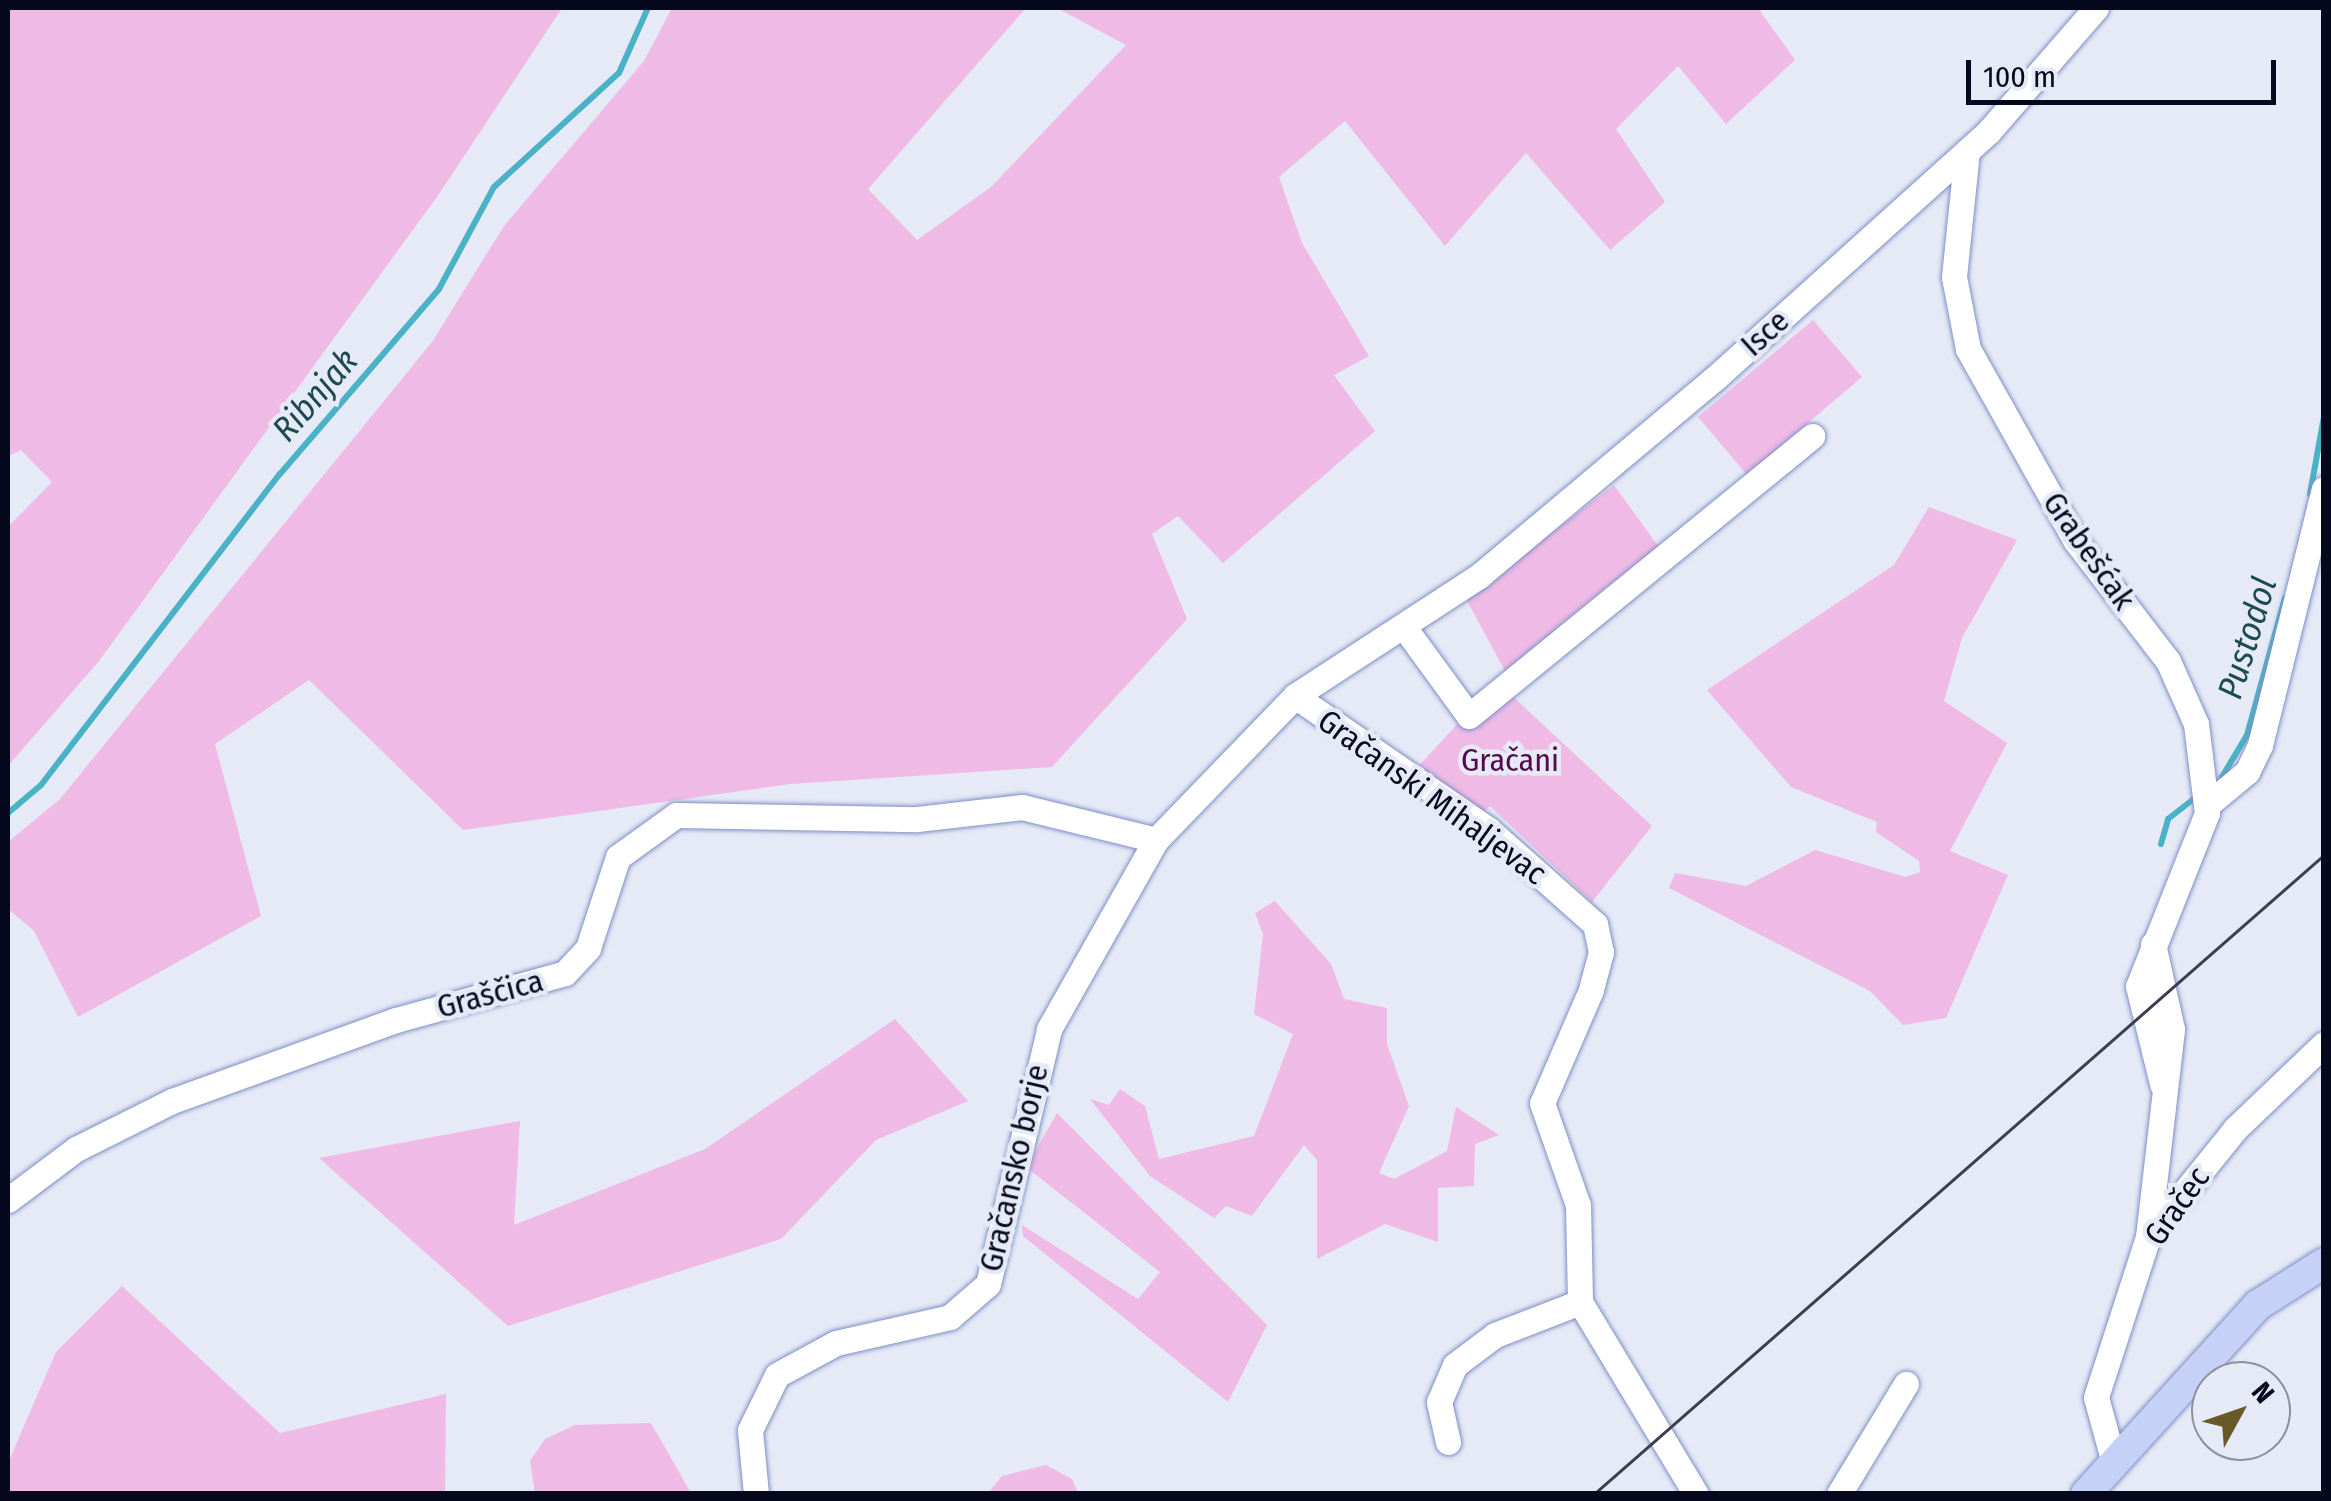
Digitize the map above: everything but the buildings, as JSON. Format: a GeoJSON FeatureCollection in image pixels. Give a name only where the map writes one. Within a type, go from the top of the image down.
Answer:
{"type":"FeatureCollection","features":[{"type":"Feature","properties":{"kind":"main road"},"geometry":{"type":"LineString","coordinates":[[2086,1494],[2258,1305],[2324,1262]]}},
{"type":"Feature","properties":{"kind":"street","name":"Isce"},"geometry":{"type":"LineString","coordinates":[[1156,840],[1295,696],[1404,626],[1554,516],[1967,150],[2096,8]]}},
{"type":"Feature","properties":{"kind":"street","name":"Grabešćak"},"geometry":{"type":"LineString","coordinates":[[1967,150],[1954,277],[1968,348],[2075,540],[2180,680],[2206,792]]}},
{"type":"Feature","properties":{"kind":"street"},"geometry":{"type":"LineString","coordinates":[[1404,626],[1469,716],[1812,436]]}},
{"type":"Feature","properties":{"kind":"street"},"geometry":{"type":"LineString","coordinates":[[2148,1237],[2172,1012],[2153,944],[2206,792],[2247,772],[2260,744],[2324,489]]}},
{"type":"Feature","properties":{"kind":"street","name":"Gračanski Mihaljevac"},"geometry":{"type":"LineString","coordinates":[[1295,696],[1489,830],[1595,924],[1602,952],[1591,990],[1543,1093],[1579,1212],[1580,1302]]}},
{"type":"Feature","properties":{"kind":"street","name":"Graščica"},"geometry":{"type":"LineString","coordinates":[[8,1200],[85,1144],[172,1102],[396,1020],[565,973],[588,948],[618,858],[676,815],[916,819],[1022,807],[1156,840]]}},
{"type":"Feature","properties":{"kind":"street","name":"Gračansko borje"},"geometry":{"type":"LineString","coordinates":[[756,1494],[750,1430],[777,1375],[836,1343],[950,1318],[988,1284],[1049,1029],[1156,840]]}},
{"type":"Feature","properties":{"kind":"street","name":"Gračec"},"geometry":{"type":"LineString","coordinates":[[2114,1463],[2096,1397],[2148,1237],[2235,1129],[2324,1044]]}},
{"type":"Feature","properties":{"kind":"street"},"geometry":{"type":"LineString","coordinates":[[1448,1442],[1439,1402],[1455,1366],[1495,1334],[1580,1302],[1696,1494]]}},
{"type":"Feature","properties":{"kind":"street"},"geometry":{"type":"LineString","coordinates":[[1839,1494],[1906,1384]]}},
{"type":"Feature","properties":{"kind":"green space"},"geometry":{"type":"Polygon","coordinates":[[[8,8],[562,8],[439,194],[99,661],[8,766],[8,527],[52,482],[21,450],[8,456],[8,8]]]}},
{"type":"Feature","properties":{"kind":"green space"},"geometry":{"type":"Polygon","coordinates":[[[672,8],[1026,8],[868,189],[917,240],[991,187],[1126,45],[1057,8],[1758,8],[1795,60],[1726,124],[1678,66],[1616,129],[1665,202],[1610,250],[1526,153],[1445,246],[1345,121],[1279,177],[1302,243],[1369,356],[1334,375],[1375,431],[1223,563],[1178,516],[1152,534],[1187,619],[1052,767],[790,784],[463,830],[309,680],[215,744],[261,916],[78,1017],[34,931],[8,909],[8,842],[60,799],[432,342],[504,226],[644,61],[672,8]]]}},
{"type":"Feature","properties":{"kind":"green space"},"geometry":{"type":"Polygon","coordinates":[[[1813,320],[1862,377],[1747,475],[1698,417],[1813,320]]]}},
{"type":"Feature","properties":{"kind":"green space"},"geometry":{"type":"Polygon","coordinates":[[[1614,485],[1658,546],[1561,624],[1510,680],[1466,599],[1614,485]]]}},
{"type":"Feature","properties":{"kind":"green space"},"geometry":{"type":"Polygon","coordinates":[[[1929,507],[2017,540],[1962,638],[1944,701],[2007,743],[1950,851],[2008,875],[1946,1018],[1903,1025],[1870,991],[1669,888],[1675,873],[1746,886],[1815,850],[1906,877],[1920,872],[1919,861],[1876,832],[1877,822],[1791,787],[1707,690],[1894,565],[1929,507]]]}},
{"type":"Feature","properties":{"kind":"green space","name":"Gračani"},"geometry":{"type":"Polygon","coordinates":[[[1509,693],[1652,826],[1592,902],[1490,806],[1480,815],[1413,772],[1463,718],[1509,693]]]}},
{"type":"Feature","properties":{"kind":"green space"},"geometry":{"type":"Polygon","coordinates":[[[1275,901],[1331,964],[1344,999],[1387,1008],[1387,1044],[1409,1106],[1379,1173],[1394,1179],[1447,1151],[1456,1107],[1499,1135],[1475,1144],[1474,1186],[1438,1188],[1438,1242],[1385,1224],[1317,1259],[1317,1160],[1304,1145],[1252,1216],[1226,1206],[1214,1218],[1150,1176],[1090,1099],[1109,1105],[1120,1089],[1145,1106],[1159,1159],[1254,1136],[1293,1034],[1254,1014],[1263,934],[1255,913],[1275,901]]]}},
{"type":"Feature","properties":{"kind":"green space"},"geometry":{"type":"Polygon","coordinates":[[[895,1019],[968,1101],[876,1140],[781,1239],[508,1326],[319,1158],[520,1121],[514,1225],[705,1149],[895,1019]]]}},
{"type":"Feature","properties":{"kind":"green space"},"geometry":{"type":"Polygon","coordinates":[[[1057,1113],[1267,1325],[1228,1402],[1023,1236],[1022,1225],[1138,1299],[1160,1272],[1026,1167],[1057,1113]]]}},
{"type":"Feature","properties":{"kind":"green space"},"geometry":{"type":"Polygon","coordinates":[[[122,1286],[280,1433],[446,1394],[445,1493],[8,1493],[8,1463],[56,1352],[122,1286]]]}},
{"type":"Feature","properties":{"kind":"green space"},"geometry":{"type":"Polygon","coordinates":[[[651,1423],[691,1493],[535,1493],[530,1461],[545,1439],[575,1425],[651,1423]]]}},
{"type":"Feature","properties":{"kind":"green space"},"geometry":{"type":"Polygon","coordinates":[[[1046,1465],[1072,1479],[1078,1493],[988,1493],[1002,1476],[1046,1465]]]}},
{"type":"Feature","properties":{"kind":"waterway","name":"Ribnjak"},"geometry":{"type":"LineString","coordinates":[[8,813],[41,785],[280,474],[439,289],[494,187],[619,73],[648,8]]}},
{"type":"Feature","properties":{"kind":"waterway","name":"Pustodol"},"geometry":{"type":"LineString","coordinates":[[2310,494],[2324,416]]}},
{"type":"Feature","properties":{"kind":"waterway","name":"Pustodol"},"geometry":{"type":"LineString","coordinates":[[2222,777],[2247,735],[2285,598]]}},
{"type":"Feature","properties":{"kind":"waterway","name":"Pustodol"},"geometry":{"type":"LineString","coordinates":[[2161,844],[2168,819],[2200,794]]}},
{"type":"Feature","properties":{"kind":"tram line"},"geometry":{"type":"LineString","coordinates":[[1594,1494],[2324,855]]}}]}
